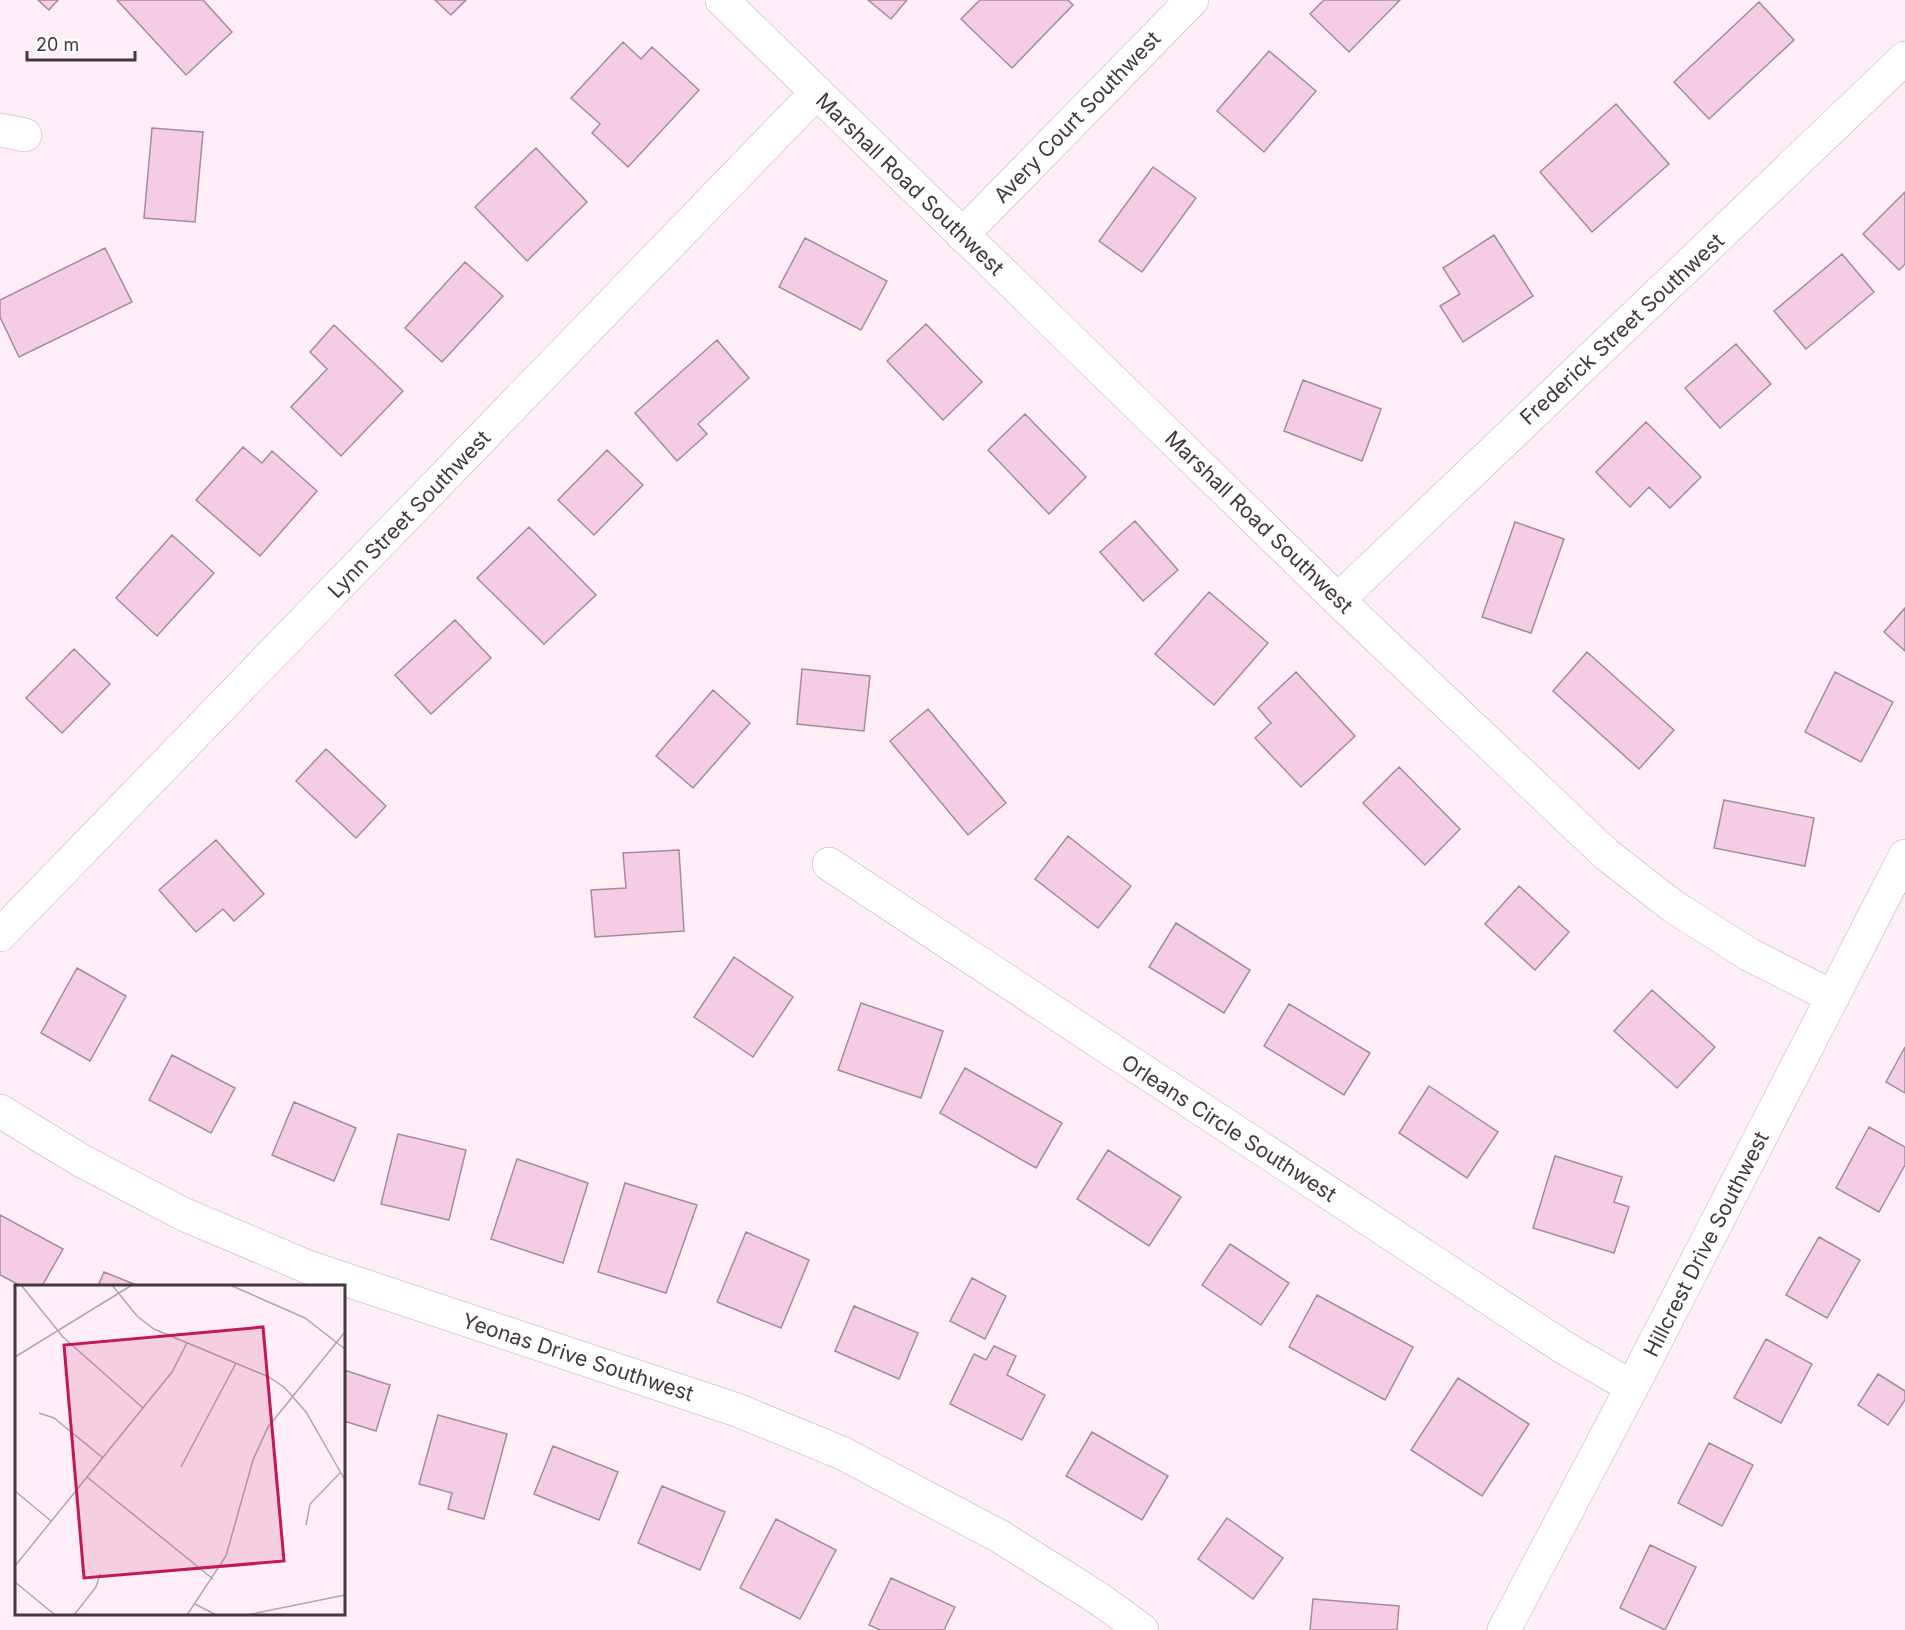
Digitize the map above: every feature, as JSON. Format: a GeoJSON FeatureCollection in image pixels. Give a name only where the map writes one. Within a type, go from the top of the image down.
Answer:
{"type":"FeatureCollection","features":[{"type":"Feature","properties":{"kind":"street","name":"Marshall Road Southwest"},"geometry":{"type":"LineString","coordinates":[[722,0],[1338,600],[1606,854],[1674,908],[1750,955],[1833,997]]}},
{"type":"Feature","properties":{"kind":"street","name":"Avery Court Southwest"},"geometry":{"type":"LineString","coordinates":[[962,235],[1192,0]]}},
{"type":"Feature","properties":{"kind":"street","name":"Frederick Street Southwest"},"geometry":{"type":"LineString","coordinates":[[1338,600],[1905,58]]}},
{"type":"Feature","properties":{"kind":"street","name":"Lynn Street Southwest"},"geometry":{"type":"LineString","coordinates":[[0,935],[817,92]]}},
{"type":"Feature","properties":{"kind":"street","name":"Hillcrest Drive Southwest"},"geometry":{"type":"LineString","coordinates":[[1504,1630],[1905,856]]}},
{"type":"Feature","properties":{"kind":"street","name":"Orleans Circle Southwest"},"geometry":{"type":"LineString","coordinates":[[829,864],[1553,1340],[1632,1386]]}},
{"type":"Feature","properties":{"kind":"street","name":"Yeonas Drive Southwest"},"geometry":{"type":"LineString","coordinates":[[0,1111],[82,1161],[183,1214],[308,1267],[737,1410],[842,1453],[999,1536],[1098,1598],[1142,1630]]}},
{"type":"Feature","properties":{"kind":"building"},"geometry":{"type":"Polygon","coordinates":[[[38,0],[58,0],[49,10],[38,0]]]}},
{"type":"Feature","properties":{"kind":"building"},"geometry":{"type":"Polygon","coordinates":[[[117,0],[203,0],[232,32],[186,75],[117,0]]]}},
{"type":"Feature","properties":{"kind":"building"},"geometry":{"type":"Polygon","coordinates":[[[435,0],[466,0],[451,15],[435,0]]]}},
{"type":"Feature","properties":{"kind":"building"},"geometry":{"type":"Polygon","coordinates":[[[868,0],[907,0],[891,19],[868,0]]]}},
{"type":"Feature","properties":{"kind":"building"},"geometry":{"type":"Polygon","coordinates":[[[980,0],[1068,0],[1073,5],[1012,68],[961,19],[980,0]]]}},
{"type":"Feature","properties":{"kind":"building"},"geometry":{"type":"Polygon","coordinates":[[[1324,0],[1400,0],[1349,52],[1310,14],[1324,0]]]}},
{"type":"Feature","properties":{"kind":"building"},"geometry":{"type":"Polygon","coordinates":[[[1759,2],[1794,40],[1709,119],[1674,82],[1759,2]]]}},
{"type":"Feature","properties":{"kind":"building"},"geometry":{"type":"Polygon","coordinates":[[[623,42],[641,59],[652,47],[699,90],[628,167],[592,133],[600,124],[571,98],[623,42]]]}},
{"type":"Feature","properties":{"kind":"building"},"geometry":{"type":"Polygon","coordinates":[[[1269,51],[1316,91],[1264,152],[1217,111],[1269,51]]]}},
{"type":"Feature","properties":{"kind":"building"},"geometry":{"type":"Polygon","coordinates":[[[1616,104],[1669,164],[1592,232],[1540,172],[1616,104]]]}},
{"type":"Feature","properties":{"kind":"building"},"geometry":{"type":"Polygon","coordinates":[[[152,128],[203,132],[195,222],[144,218],[152,128]]]}},
{"type":"Feature","properties":{"kind":"building"},"geometry":{"type":"Polygon","coordinates":[[[536,148],[587,202],[527,261],[475,207],[536,148]]]}},
{"type":"Feature","properties":{"kind":"building"},"geometry":{"type":"Polygon","coordinates":[[[1153,167],[1196,198],[1142,272],[1099,241],[1153,167]]]}},
{"type":"Feature","properties":{"kind":"building"},"geometry":{"type":"Polygon","coordinates":[[[1905,192],[1905,264],[1899,270],[1863,234],[1905,192]]]}},
{"type":"Feature","properties":{"kind":"building"},"geometry":{"type":"Polygon","coordinates":[[[1494,235],[1533,296],[1463,342],[1440,306],[1460,294],[1443,268],[1494,235]]]}},
{"type":"Feature","properties":{"kind":"building"},"geometry":{"type":"Polygon","coordinates":[[[805,238],[887,281],[861,330],[779,287],[805,238]]]}},
{"type":"Feature","properties":{"kind":"building"},"geometry":{"type":"Polygon","coordinates":[[[105,248],[132,302],[19,357],[0,317],[0,300],[105,248]]]}},
{"type":"Feature","properties":{"kind":"building"},"geometry":{"type":"Polygon","coordinates":[[[1842,254],[1874,292],[1806,349],[1774,311],[1842,254]]]}},
{"type":"Feature","properties":{"kind":"building"},"geometry":{"type":"Polygon","coordinates":[[[465,262],[503,296],[442,362],[405,328],[465,262]]]}},
{"type":"Feature","properties":{"kind":"building"},"geometry":{"type":"Polygon","coordinates":[[[926,324],[982,382],[943,420],[887,361],[926,324]]]}},
{"type":"Feature","properties":{"kind":"building"},"geometry":{"type":"Polygon","coordinates":[[[334,325],[403,391],[341,456],[291,407],[327,369],[310,352],[334,325]]]}},
{"type":"Feature","properties":{"kind":"building"},"geometry":{"type":"Polygon","coordinates":[[[717,340],[749,378],[698,424],[707,434],[677,461],[635,413],[717,340]]]}},
{"type":"Feature","properties":{"kind":"building"},"geometry":{"type":"Polygon","coordinates":[[[1736,344],[1771,384],[1720,428],[1685,388],[1736,344]]]}},
{"type":"Feature","properties":{"kind":"building"},"geometry":{"type":"Polygon","coordinates":[[[1303,380],[1381,409],[1362,461],[1284,431],[1303,380]]]}},
{"type":"Feature","properties":{"kind":"building"},"geometry":{"type":"Polygon","coordinates":[[[1025,414],[1086,477],[1049,514],[988,450],[1025,414]]]}},
{"type":"Feature","properties":{"kind":"building"},"geometry":{"type":"Polygon","coordinates":[[[1646,422],[1701,477],[1670,508],[1649,487],[1630,507],[1596,472],[1646,422]]]}},
{"type":"Feature","properties":{"kind":"building"},"geometry":{"type":"Polygon","coordinates":[[[243,447],[262,463],[272,451],[317,491],[260,556],[196,500],[243,447]]]}},
{"type":"Feature","properties":{"kind":"building"},"geometry":{"type":"Polygon","coordinates":[[[607,450],[643,485],[594,535],[558,500],[607,450]]]}},
{"type":"Feature","properties":{"kind":"building"},"geometry":{"type":"Polygon","coordinates":[[[1135,521],[1178,570],[1143,601],[1100,552],[1135,521]]]}},
{"type":"Feature","properties":{"kind":"building"},"geometry":{"type":"Polygon","coordinates":[[[1515,522],[1564,539],[1531,633],[1482,617],[1515,522]]]}},
{"type":"Feature","properties":{"kind":"building"},"geometry":{"type":"Polygon","coordinates":[[[529,527],[596,595],[544,644],[477,578],[529,527]]]}},
{"type":"Feature","properties":{"kind":"building"},"geometry":{"type":"Polygon","coordinates":[[[172,535],[214,573],[157,636],[116,598],[172,535]]]}},
{"type":"Feature","properties":{"kind":"building"},"geometry":{"type":"Polygon","coordinates":[[[1209,592],[1268,643],[1214,705],[1155,654],[1209,592]]]}},
{"type":"Feature","properties":{"kind":"building"},"geometry":{"type":"Polygon","coordinates":[[[1905,608],[1905,651],[1884,632],[1905,608]]]}},
{"type":"Feature","properties":{"kind":"building"},"geometry":{"type":"Polygon","coordinates":[[[455,620],[491,658],[431,714],[395,675],[455,620]]]}},
{"type":"Feature","properties":{"kind":"building"},"geometry":{"type":"Polygon","coordinates":[[[74,649],[110,684],[62,733],[26,698],[74,649]]]}},
{"type":"Feature","properties":{"kind":"building"},"geometry":{"type":"Polygon","coordinates":[[[1587,652],[1674,730],[1639,769],[1553,691],[1587,652]]]}},
{"type":"Feature","properties":{"kind":"building"},"geometry":{"type":"Polygon","coordinates":[[[802,669],[870,676],[864,731],[797,724],[802,669]]]}},
{"type":"Feature","properties":{"kind":"building"},"geometry":{"type":"Polygon","coordinates":[[[1296,672],[1355,736],[1301,787],[1255,738],[1271,723],[1258,708],[1296,672]]]}},
{"type":"Feature","properties":{"kind":"building"},"geometry":{"type":"Polygon","coordinates":[[[1835,672],[1893,702],[1861,762],[1805,732],[1835,672]]]}},
{"type":"Feature","properties":{"kind":"building"},"geometry":{"type":"Polygon","coordinates":[[[713,690],[750,723],[693,788],[656,756],[713,690]]]}},
{"type":"Feature","properties":{"kind":"building"},"geometry":{"type":"Polygon","coordinates":[[[928,709],[1006,803],[968,835],[890,741],[928,709]]]}},
{"type":"Feature","properties":{"kind":"building"},"geometry":{"type":"Polygon","coordinates":[[[326,749],[386,806],[356,838],[296,781],[326,749]]]}},
{"type":"Feature","properties":{"kind":"building"},"geometry":{"type":"Polygon","coordinates":[[[1399,767],[1460,829],[1425,865],[1363,803],[1399,767]]]}},
{"type":"Feature","properties":{"kind":"building"},"geometry":{"type":"Polygon","coordinates":[[[1724,800],[1814,818],[1805,866],[1714,848],[1724,800]]]}},
{"type":"Feature","properties":{"kind":"building"},"geometry":{"type":"Polygon","coordinates":[[[1068,836],[1131,886],[1098,928],[1035,879],[1068,836]]]}},
{"type":"Feature","properties":{"kind":"building"},"geometry":{"type":"Polygon","coordinates":[[[216,840],[264,894],[234,921],[223,909],[196,932],[159,890],[216,840]]]}},
{"type":"Feature","properties":{"kind":"building"},"geometry":{"type":"Polygon","coordinates":[[[679,850],[684,931],[595,937],[591,890],[626,888],[623,853],[679,850]]]}},
{"type":"Feature","properties":{"kind":"building"},"geometry":{"type":"Polygon","coordinates":[[[1519,886],[1569,932],[1535,970],[1485,924],[1519,886]]]}},
{"type":"Feature","properties":{"kind":"building"},"geometry":{"type":"Polygon","coordinates":[[[1176,923],[1250,970],[1224,1013],[1149,967],[1176,923]]]}},
{"type":"Feature","properties":{"kind":"building"},"geometry":{"type":"Polygon","coordinates":[[[734,957],[793,997],[753,1057],[694,1017],[734,957]]]}},
{"type":"Feature","properties":{"kind":"building"},"geometry":{"type":"Polygon","coordinates":[[[77,968],[126,996],[90,1061],[41,1033],[77,968]]]}},
{"type":"Feature","properties":{"kind":"building"},"geometry":{"type":"Polygon","coordinates":[[[1652,990],[1715,1047],[1677,1088],[1614,1031],[1652,990]]]}},
{"type":"Feature","properties":{"kind":"building"},"geometry":{"type":"Polygon","coordinates":[[[861,1003],[943,1031],[921,1098],[838,1070],[861,1003]]]}},
{"type":"Feature","properties":{"kind":"building"},"geometry":{"type":"Polygon","coordinates":[[[1289,1004],[1370,1053],[1344,1095],[1264,1046],[1289,1004]]]}},
{"type":"Feature","properties":{"kind":"building"},"geometry":{"type":"Polygon","coordinates":[[[1905,1047],[1905,1093],[1886,1082],[1905,1047]]]}},
{"type":"Feature","properties":{"kind":"building"},"geometry":{"type":"Polygon","coordinates":[[[172,1055],[235,1088],[211,1133],[149,1100],[172,1055]]]}},
{"type":"Feature","properties":{"kind":"building"},"geometry":{"type":"Polygon","coordinates":[[[965,1068],[1062,1123],[1036,1168],[940,1113],[965,1068]]]}},
{"type":"Feature","properties":{"kind":"building"},"geometry":{"type":"Polygon","coordinates":[[[1429,1086],[1498,1132],[1467,1178],[1399,1133],[1429,1086]]]}},
{"type":"Feature","properties":{"kind":"building"},"geometry":{"type":"Polygon","coordinates":[[[294,1102],[356,1128],[334,1181],[272,1155],[294,1102]]]}},
{"type":"Feature","properties":{"kind":"building"},"geometry":{"type":"Polygon","coordinates":[[[1869,1127],[1905,1147],[1905,1165],[1879,1212],[1836,1188],[1869,1127]]]}},
{"type":"Feature","properties":{"kind":"building"},"geometry":{"type":"Polygon","coordinates":[[[398,1134],[466,1150],[449,1220],[381,1204],[398,1134]]]}},
{"type":"Feature","properties":{"kind":"building"},"geometry":{"type":"Polygon","coordinates":[[[1108,1150],[1181,1197],[1149,1246],[1077,1199],[1108,1150]]]}},
{"type":"Feature","properties":{"kind":"building"},"geometry":{"type":"Polygon","coordinates":[[[1555,1156],[1622,1177],[1614,1202],[1629,1207],[1614,1253],[1533,1228],[1555,1156]]]}},
{"type":"Feature","properties":{"kind":"building"},"geometry":{"type":"Polygon","coordinates":[[[517,1159],[588,1183],[563,1263],[491,1239],[517,1159]]]}},
{"type":"Feature","properties":{"kind":"building"},"geometry":{"type":"Polygon","coordinates":[[[625,1183],[697,1205],[666,1293],[598,1272],[625,1183]]]}},
{"type":"Feature","properties":{"kind":"building"},"geometry":{"type":"Polygon","coordinates":[[[0,1215],[63,1249],[43,1285],[19,1285],[0,1275],[0,1215]]]}},
{"type":"Feature","properties":{"kind":"building"},"geometry":{"type":"Polygon","coordinates":[[[746,1232],[809,1260],[781,1328],[717,1302],[746,1232]]]}},
{"type":"Feature","properties":{"kind":"building"},"geometry":{"type":"Polygon","coordinates":[[[1819,1237],[1860,1260],[1827,1318],[1786,1295],[1819,1237]]]}},
{"type":"Feature","properties":{"kind":"building"},"geometry":{"type":"Polygon","coordinates":[[[1230,1244],[1289,1283],[1261,1325],[1202,1285],[1230,1244]]]}},
{"type":"Feature","properties":{"kind":"building"},"geometry":{"type":"Polygon","coordinates":[[[104,1272],[136,1285],[98,1285],[104,1272]]]}},
{"type":"Feature","properties":{"kind":"building"},"geometry":{"type":"Polygon","coordinates":[[[972,1278],[1006,1296],[985,1339],[950,1321],[972,1278]]]}},
{"type":"Feature","properties":{"kind":"building"},"geometry":{"type":"Polygon","coordinates":[[[1317,1295],[1413,1347],[1385,1400],[1289,1347],[1317,1295]]]}},
{"type":"Feature","properties":{"kind":"building"},"geometry":{"type":"Polygon","coordinates":[[[854,1306],[918,1333],[899,1379],[835,1351],[854,1306]]]}},
{"type":"Feature","properties":{"kind":"building"},"geometry":{"type":"Polygon","coordinates":[[[1766,1339],[1812,1364],[1781,1423],[1734,1398],[1766,1339]]]}},
{"type":"Feature","properties":{"kind":"building"},"geometry":{"type":"Polygon","coordinates":[[[994,1346],[1016,1356],[1007,1375],[1045,1395],[1022,1440],[950,1404],[974,1354],[986,1360],[994,1346]]]}},
{"type":"Feature","properties":{"kind":"building"},"geometry":{"type":"Polygon","coordinates":[[[345,1370],[390,1385],[376,1431],[345,1421],[345,1370]]]}},
{"type":"Feature","properties":{"kind":"building"},"geometry":{"type":"Polygon","coordinates":[[[1878,1374],[1905,1391],[1905,1400],[1888,1425],[1858,1405],[1878,1374]]]}},
{"type":"Feature","properties":{"kind":"building"},"geometry":{"type":"Polygon","coordinates":[[[1458,1378],[1529,1424],[1482,1496],[1411,1450],[1458,1378]]]}},
{"type":"Feature","properties":{"kind":"building"},"geometry":{"type":"Polygon","coordinates":[[[438,1415],[507,1434],[484,1519],[448,1509],[452,1493],[419,1484],[438,1415]]]}},
{"type":"Feature","properties":{"kind":"building"},"geometry":{"type":"Polygon","coordinates":[[[1092,1432],[1168,1476],[1142,1520],[1066,1476],[1092,1432]]]}},
{"type":"Feature","properties":{"kind":"building"},"geometry":{"type":"Polygon","coordinates":[[[1709,1443],[1753,1465],[1722,1526],[1678,1503],[1709,1443]]]}},
{"type":"Feature","properties":{"kind":"building"},"geometry":{"type":"Polygon","coordinates":[[[553,1446],[618,1472],[599,1520],[534,1494],[553,1446]]]}},
{"type":"Feature","properties":{"kind":"building"},"geometry":{"type":"Polygon","coordinates":[[[662,1486],[725,1512],[700,1570],[638,1543],[662,1486]]]}},
{"type":"Feature","properties":{"kind":"building"},"geometry":{"type":"Polygon","coordinates":[[[1227,1518],[1283,1558],[1253,1599],[1198,1559],[1227,1518]]]}},
{"type":"Feature","properties":{"kind":"building"},"geometry":{"type":"Polygon","coordinates":[[[776,1519],[836,1550],[800,1619],[740,1588],[776,1519]]]}},
{"type":"Feature","properties":{"kind":"building"},"geometry":{"type":"Polygon","coordinates":[[[1650,1545],[1696,1567],[1665,1630],[1620,1608],[1650,1545]]]}},
{"type":"Feature","properties":{"kind":"building"},"geometry":{"type":"Polygon","coordinates":[[[891,1578],[955,1607],[944,1630],[880,1630],[869,1625],[891,1578]]]}},
{"type":"Feature","properties":{"kind":"building"},"geometry":{"type":"Polygon","coordinates":[[[1313,1599],[1399,1606],[1397,1630],[1310,1630],[1313,1599]]]}}]}
